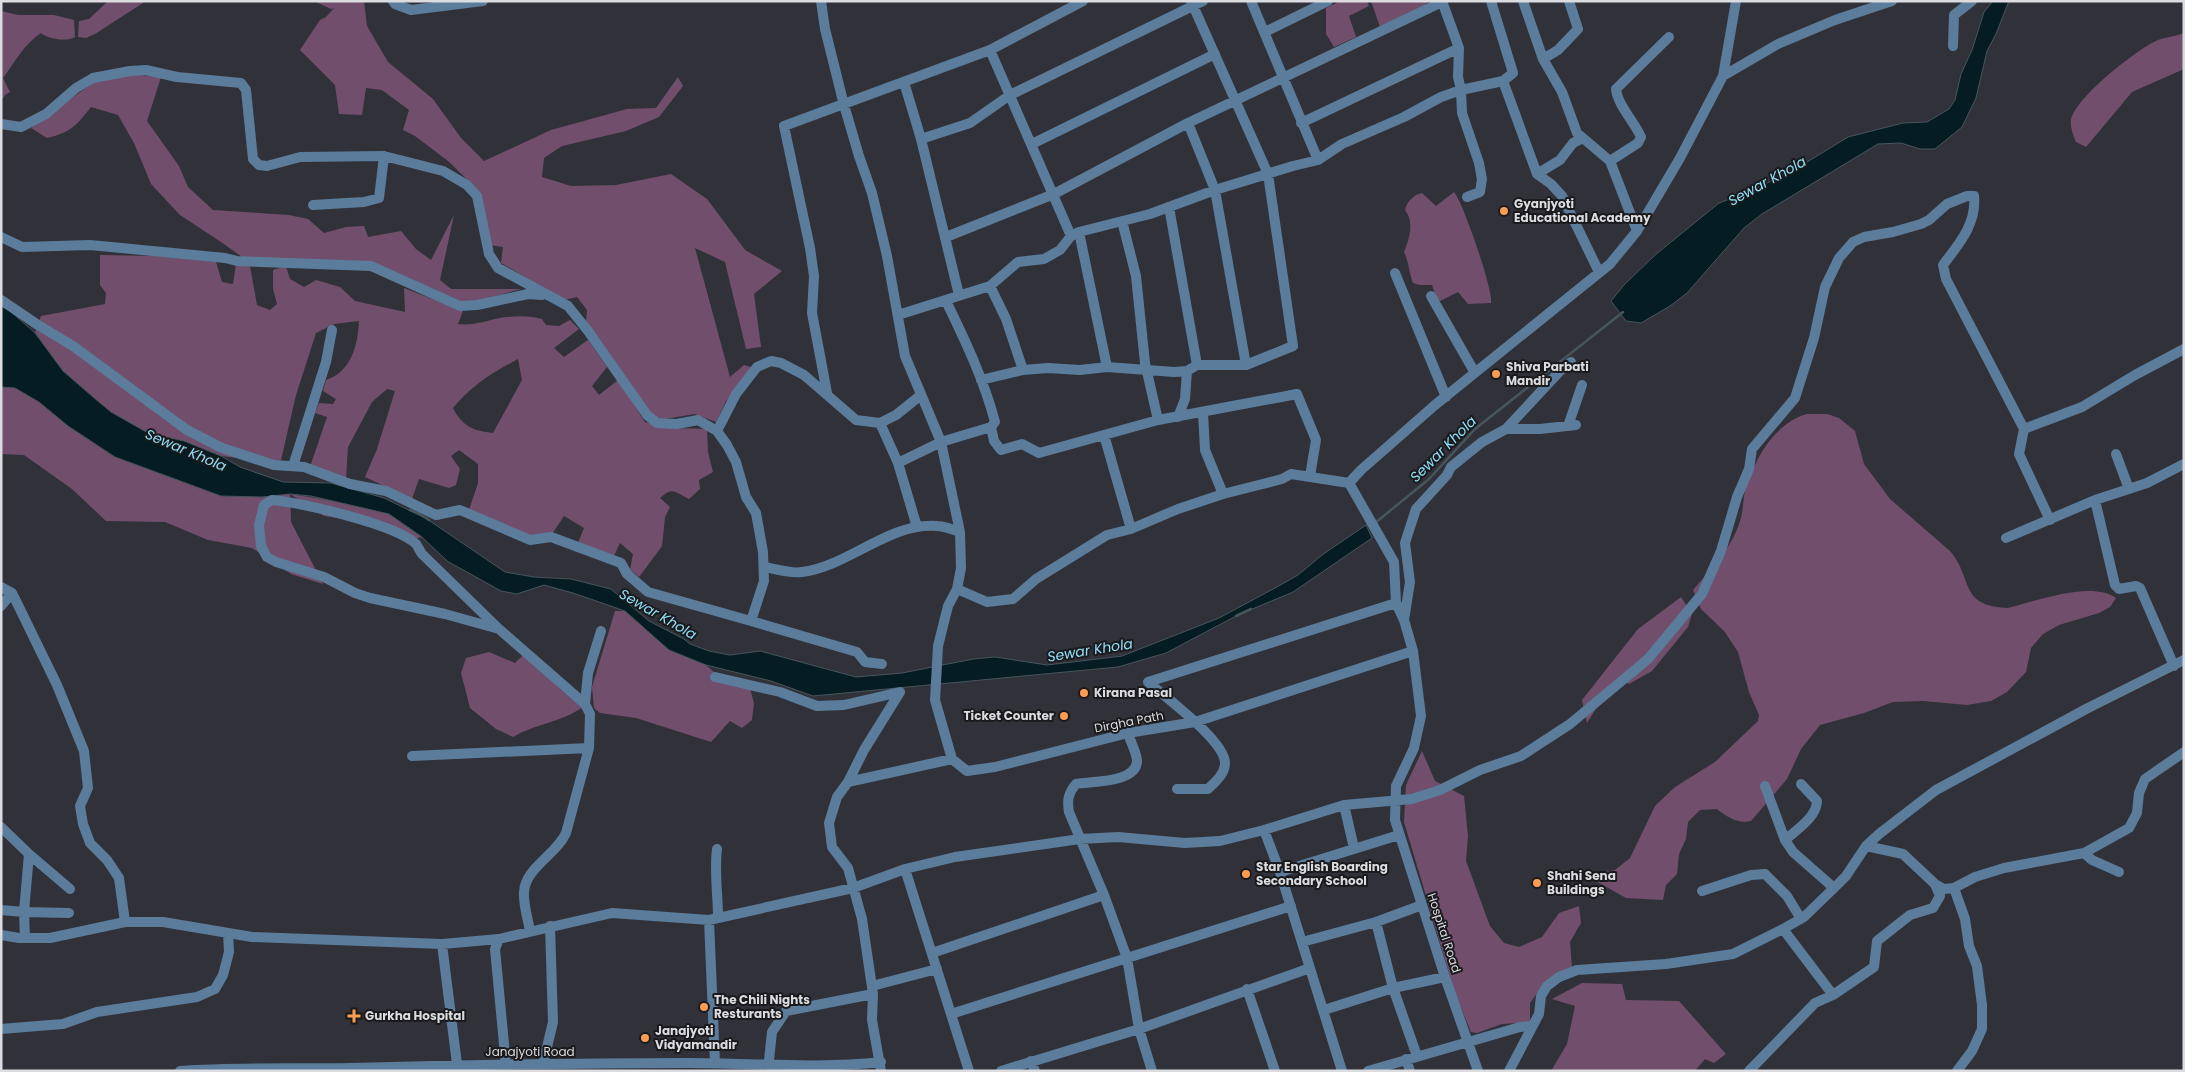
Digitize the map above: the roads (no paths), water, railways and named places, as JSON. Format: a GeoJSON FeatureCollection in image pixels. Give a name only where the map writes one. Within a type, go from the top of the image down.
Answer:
{"type":"FeatureCollection","features":[{"type":"Feature","properties":{"kind":"street"},"geometry":{"type":"LineString","coordinates":[[393,1],[395,4],[411,10],[483,1]]}},
{"type":"Feature","properties":{"kind":"street"},"geometry":{"type":"LineString","coordinates":[[821,1],[825,29],[844,105],[858,156],[872,193],[905,356],[941,442],[960,532],[961,568],[957,589],[948,606],[938,646],[935,700],[952,758],[848,782]]}},
{"type":"Feature","properties":{"kind":"street"},"geometry":{"type":"LineString","coordinates":[[827,393],[812,313],[814,276],[810,248],[784,126],[990,50],[1083,1]]}},
{"type":"Feature","properties":{"kind":"street"},"geometry":{"type":"LineString","coordinates":[[1251,1],[1318,160]]}},
{"type":"Feature","properties":{"kind":"street"},"geometry":{"type":"LineString","coordinates":[[1265,32],[1328,1]]}},
{"type":"Feature","properties":{"kind":"street"},"geometry":{"type":"LineString","coordinates":[[898,315],[990,286],[1018,262],[1044,259],[1060,250],[1075,234],[1169,207],[1215,190],[1318,160],[1342,144],[1404,117],[1441,97],[1461,90],[1503,81],[1513,73],[1490,1]]}},
{"type":"Feature","properties":{"kind":"street"},"geometry":{"type":"LineString","coordinates":[[1523,1],[1543,58],[1562,92],[1577,133],[1610,161],[1637,231]]}},
{"type":"Feature","properties":{"kind":"street"},"geometry":{"type":"LineString","coordinates":[[1543,58],[1558,50],[1578,29],[1569,1]]}},
{"type":"Feature","properties":{"kind":"street"},"geometry":{"type":"LineString","coordinates":[[1349,483],[1360,470],[1446,397],[1610,264],[1637,231],[1680,158],[1722,76],[1736,1]]}},
{"type":"Feature","properties":{"kind":"street"},"geometry":{"type":"LineString","coordinates":[[1722,76],[1778,44],[1835,20],[1892,1]]}},
{"type":"Feature","properties":{"kind":"street"},"geometry":{"type":"LineString","coordinates":[[1953,46],[1954,15],[1972,1]]}},
{"type":"Feature","properties":{"kind":"street"},"geometry":{"type":"LineString","coordinates":[[946,237],[1054,194],[1188,123],[1442,2],[1459,48],[1458,76],[1462,113],[1480,163],[1482,178],[1480,192],[1467,197]]}},
{"type":"Feature","properties":{"kind":"street"},"geometry":{"type":"LineString","coordinates":[[921,139],[970,123],[1010,96],[1196,3],[1215,54],[1237,100],[1268,174],[1292,346],[1246,365],[1197,365],[1187,371],[1174,372],[1107,367],[1080,370],[1048,368],[1023,370],[981,380]]}},
{"type":"Feature","properties":{"kind":"street"},"geometry":{"type":"LineString","coordinates":[[1610,161],[1638,143],[1641,137],[1617,96],[1616,89],[1669,37]]}},
{"type":"Feature","properties":{"kind":"street"},"geometry":{"type":"LineString","coordinates":[[1301,123],[1459,48]]}},
{"type":"Feature","properties":{"kind":"street"},"geometry":{"type":"LineString","coordinates":[[990,50],[1054,194],[1075,234],[1107,367]]}},
{"type":"Feature","properties":{"kind":"street"},"geometry":{"type":"LineString","coordinates":[[1032,144],[1215,54]]}},
{"type":"Feature","properties":{"kind":"street"},"geometry":{"type":"LineString","coordinates":[[1,124],[21,127],[26,125],[46,114],[76,88],[93,78],[146,70],[177,77],[240,83],[246,90],[253,159],[258,165],[267,166],[300,156],[384,156],[443,171],[467,184],[477,196],[489,254],[498,268],[568,306],[648,415],[657,423],[677,424],[698,420],[717,431],[727,445],[736,462],[746,497],[756,512],[764,567],[764,581],[751,621]]}},
{"type":"Feature","properties":{"kind":"street"},"geometry":{"type":"LineString","coordinates":[[1503,81],[1537,174],[1551,184],[1562,196],[1599,272]]}},
{"type":"Feature","properties":{"kind":"street"},"geometry":{"type":"LineString","coordinates":[[904,82],[921,139],[959,295]]}},
{"type":"Feature","properties":{"kind":"street"},"geometry":{"type":"LineString","coordinates":[[1188,123],[1215,190],[1246,365]]}},
{"type":"Feature","properties":{"kind":"street"},"geometry":{"type":"LineString","coordinates":[[1537,174],[1560,160],[1573,143],[1583,138]]}},
{"type":"Feature","properties":{"kind":"street"},"geometry":{"type":"LineString","coordinates":[[313,205],[364,202],[379,198],[384,156]]}},
{"type":"Feature","properties":{"kind":"street"},"geometry":{"type":"LineString","coordinates":[[1,935],[50,938],[124,922],[163,922],[252,937],[442,944],[499,939],[612,913],[714,919],[853,888],[905,869],[955,857],[1080,839],[1118,837],[1185,842],[1220,840],[1264,830],[1344,805],[1412,799],[1440,790],[1480,770],[1521,756],[1570,724],[1648,658],[1702,594],[1720,551],[1737,497],[1749,469],[1752,448],[1778,415],[1795,398],[1814,338],[1825,287],[1839,258],[1853,242],[1864,237],[1894,232],[1921,224],[1929,220],[1947,204],[1966,196],[1974,196],[1968,232],[1943,266],[1946,279],[2024,429],[2019,454],[2050,520]]}},
{"type":"Feature","properties":{"kind":"street"},"geometry":{"type":"LineString","coordinates":[[1169,207],[1197,365]]}},
{"type":"Feature","properties":{"kind":"street"},"geometry":{"type":"LineString","coordinates":[[1122,221],[1136,276],[1148,370],[1158,420]]}},
{"type":"Feature","properties":{"kind":"street"},"geometry":{"type":"LineString","coordinates":[[1,237],[22,247],[90,245],[225,258],[237,261],[372,266],[460,306],[477,305],[528,294],[545,295]]}},
{"type":"Feature","properties":{"kind":"street"},"geometry":{"type":"LineString","coordinates":[[1395,273],[1446,397]]}},
{"type":"Feature","properties":{"kind":"street"},"geometry":{"type":"LineString","coordinates":[[990,286],[1006,319],[1023,370]]}},
{"type":"Feature","properties":{"kind":"street"},"geometry":{"type":"LineString","coordinates":[[1431,296],[1475,373]]}},
{"type":"Feature","properties":{"kind":"street"},"geometry":{"type":"LineString","coordinates":[[1,300],[38,326],[73,346],[187,430],[222,448],[274,464],[304,467],[350,484],[386,492],[436,516],[460,510],[530,540],[551,538],[622,563],[627,574],[648,592],[857,652],[864,662],[882,664]]}},
{"type":"Feature","properties":{"kind":"street"},"geometry":{"type":"LineString","coordinates":[[898,463],[941,442],[991,427],[995,422],[981,380],[946,301]]}},
{"type":"Feature","properties":{"kind":"street"},"geometry":{"type":"LineString","coordinates":[[292,466],[326,362],[332,330]]}},
{"type":"Feature","properties":{"kind":"street"},"geometry":{"type":"LineString","coordinates":[[2024,429],[2082,407],[2135,375],[2184,349]]}},
{"type":"Feature","properties":{"kind":"street"},"geometry":{"type":"LineString","coordinates":[[717,431],[736,394],[763,364],[771,361],[782,363],[804,375],[856,420],[880,423],[896,415],[922,395]]}},
{"type":"Feature","properties":{"kind":"street"},"geometry":{"type":"LineString","coordinates":[[1404,620],[1410,582],[1405,543],[1416,509],[1458,460],[1482,442],[1506,428],[1559,372],[1571,362]]}},
{"type":"Feature","properties":{"kind":"street"},"geometry":{"type":"LineString","coordinates":[[1178,417],[1185,399],[1187,371]]}},
{"type":"Feature","properties":{"kind":"street"},"geometry":{"type":"LineString","coordinates":[[1506,428],[1540,429],[1572,426],[1582,385]]}},
{"type":"Feature","properties":{"kind":"street"},"geometry":{"type":"LineString","coordinates":[[991,427],[994,441],[1001,450],[1022,444],[1039,453],[1158,420],[1297,394],[1316,440],[1310,476]]}},
{"type":"Feature","properties":{"kind":"street"},"geometry":{"type":"LineString","coordinates":[[1203,413],[1205,450],[1224,494]]}},
{"type":"Feature","properties":{"kind":"street"},"geometry":{"type":"LineString","coordinates":[[880,423],[898,463],[917,527]]}},
{"type":"Feature","properties":{"kind":"street"},"geometry":{"type":"LineString","coordinates":[[1104,435],[1131,529]]}},
{"type":"Feature","properties":{"kind":"street"},"geometry":{"type":"LineString","coordinates":[[2116,454],[2129,489]]}},
{"type":"Feature","properties":{"kind":"street"},"geometry":{"type":"LineString","coordinates":[[2006,538],[2095,500],[2147,483],[2184,464]]}},
{"type":"Feature","properties":{"kind":"street"},"geometry":{"type":"LineString","coordinates":[[957,589],[987,602],[1013,599],[1036,579],[1107,535],[1131,529],[1178,509],[1224,494],[1282,479],[1291,474],[1349,483]]}},
{"type":"Feature","properties":{"kind":"street"},"geometry":{"type":"LineString","coordinates":[[1349,483],[1394,562],[1396,604],[1404,620]]}},
{"type":"Feature","properties":{"kind":"street"},"geometry":{"type":"LineString","coordinates":[[499,629],[445,614],[370,598],[355,593],[324,577],[276,562],[267,556],[261,546],[258,535],[260,514],[264,505],[272,500],[330,511],[360,519],[404,536],[416,545],[422,554],[499,629],[585,704],[590,714],[589,748],[566,833],[562,843],[536,868],[527,880],[524,892],[530,931]]}},
{"type":"Feature","properties":{"kind":"street"},"geometry":{"type":"LineString","coordinates":[[2095,500],[2114,585],[2119,589],[2136,586],[2140,588],[2174,666]]}},
{"type":"Feature","properties":{"kind":"street"},"geometry":{"type":"LineString","coordinates":[[764,567],[800,572],[818,569],[897,533],[917,527],[938,526],[960,532]]}},
{"type":"Feature","properties":{"kind":"street"},"geometry":{"type":"LineString","coordinates":[[1,587],[12,593],[57,685],[84,751],[88,788],[80,806],[83,824],[90,843],[107,860],[119,878],[124,922]]}},
{"type":"Feature","properties":{"kind":"street"},"geometry":{"type":"LineString","coordinates":[[1,606],[12,593]]}},
{"type":"Feature","properties":{"kind":"street"},"geometry":{"type":"LineString","coordinates":[[1177,789],[1208,789],[1220,777],[1225,763],[1220,748],[1195,722],[1148,682],[1396,604]]}},
{"type":"Feature","properties":{"kind":"street","name":"Hospital Road"},"geometry":{"type":"LineString","coordinates":[[1404,620],[1413,651],[1422,716],[1414,748],[1396,786],[1394,820],[1478,1071]]}},
{"type":"Feature","properties":{"kind":"street"},"geometry":{"type":"LineString","coordinates":[[585,704],[588,673],[601,631]]}},
{"type":"Feature","properties":{"kind":"street","name":"Dirgha Path"},"geometry":{"type":"LineString","coordinates":[[952,758],[967,771],[995,767],[1128,733],[1195,722],[1413,651]]}},
{"type":"Feature","properties":{"kind":"street"},"geometry":{"type":"LineString","coordinates":[[1509,1071],[1539,1014],[1541,996],[1547,986],[1559,977],[1577,970],[1666,964],[1733,954],[1783,929],[1801,919],[1834,888],[1846,876],[1866,846],[1879,834],[1936,790],[2088,708],[2184,660]]}},
{"type":"Feature","properties":{"kind":"street"},"geometry":{"type":"LineString","coordinates":[[716,678],[780,692],[818,706],[844,705],[900,692],[864,750],[848,782],[837,797],[829,823],[832,846],[848,868],[862,919],[872,990],[872,1020],[881,1067]]}},
{"type":"Feature","properties":{"kind":"street"},"geometry":{"type":"LineString","coordinates":[[1128,733],[1137,760],[1134,770],[1126,778],[1076,784],[1070,791],[1067,801],[1069,812],[1104,895],[1127,958],[1139,1029],[1152,1071]]}},
{"type":"Feature","properties":{"kind":"street"},"geometry":{"type":"LineString","coordinates":[[412,756],[589,748]]}},
{"type":"Feature","properties":{"kind":"street"},"geometry":{"type":"LineString","coordinates":[[1866,846],[1903,854],[1935,884],[1944,889],[1954,888],[1975,877],[2004,868],[2084,853],[2129,828],[2137,813],[2139,794],[2145,779],[2184,752]]}},
{"type":"Feature","properties":{"kind":"street"},"geometry":{"type":"LineString","coordinates":[[1785,840],[1814,812],[1817,805],[1817,801],[1801,784]]}},
{"type":"Feature","properties":{"kind":"street"},"geometry":{"type":"LineString","coordinates":[[1765,786],[1785,840],[1793,852],[1834,888]]}},
{"type":"Feature","properties":{"kind":"street"},"geometry":{"type":"LineString","coordinates":[[1344,805],[1354,848]]}},
{"type":"Feature","properties":{"kind":"street"},"geometry":{"type":"LineString","coordinates":[[1,827],[28,854],[70,889]]}},
{"type":"Feature","properties":{"kind":"street"},"geometry":{"type":"LineString","coordinates":[[1264,830],[1280,872],[1342,1071]]}},
{"type":"Feature","properties":{"kind":"street"},"geometry":{"type":"LineString","coordinates":[[1280,872],[1399,835]]}},
{"type":"Feature","properties":{"kind":"street"},"geometry":{"type":"LineString","coordinates":[[715,1063],[714,919],[718,890],[715,861],[717,848]]}},
{"type":"Feature","properties":{"kind":"street"},"geometry":{"type":"LineString","coordinates":[[2084,853],[2092,860],[2119,872]]}},
{"type":"Feature","properties":{"kind":"street"},"geometry":{"type":"LineString","coordinates":[[26,938],[24,912],[28,854]]}},
{"type":"Feature","properties":{"kind":"street"},"geometry":{"type":"LineString","coordinates":[[905,869],[970,1071]]}},
{"type":"Feature","properties":{"kind":"street"},"geometry":{"type":"LineString","coordinates":[[1702,891],[1751,875],[1764,874],[1787,896],[1801,919]]}},
{"type":"Feature","properties":{"kind":"street"},"geometry":{"type":"LineString","coordinates":[[1749,1071],[1815,1003],[1833,995],[1874,967],[1877,941],[1910,915],[1933,908],[1940,896],[1935,884]]}},
{"type":"Feature","properties":{"kind":"street"},"geometry":{"type":"LineString","coordinates":[[1954,888],[1965,919],[1969,946],[1977,966],[1982,1005],[1982,1029],[1972,1051],[1957,1071]]}},
{"type":"Feature","properties":{"kind":"street"},"geometry":{"type":"LineString","coordinates":[[932,953],[1104,895]]}},
{"type":"Feature","properties":{"kind":"street"},"geometry":{"type":"LineString","coordinates":[[1302,942],[1376,922],[1422,905]]}},
{"type":"Feature","properties":{"kind":"street"},"geometry":{"type":"LineString","coordinates":[[951,1014],[1290,906]]}},
{"type":"Feature","properties":{"kind":"street"},"geometry":{"type":"LineString","coordinates":[[1,910],[69,914]]}},
{"type":"Feature","properties":{"kind":"street"},"geometry":{"type":"LineString","coordinates":[[1376,922],[1393,988],[1417,1056]]}},
{"type":"Feature","properties":{"kind":"street"},"geometry":{"type":"LineString","coordinates":[[543,1064],[553,1022],[550,926]]}},
{"type":"Feature","properties":{"kind":"street"},"geometry":{"type":"LineString","coordinates":[[1783,929],[1833,995]]}},
{"type":"Feature","properties":{"kind":"street"},"geometry":{"type":"LineString","coordinates":[[1,1029],[63,1024],[97,1012],[197,997],[215,990],[224,975],[227,960],[228,933]]}},
{"type":"Feature","properties":{"kind":"street"},"geometry":{"type":"LineString","coordinates":[[499,939],[495,949],[506,1065]]}},
{"type":"Feature","properties":{"kind":"street"},"geometry":{"type":"LineString","coordinates":[[442,944],[457,1064]]}},
{"type":"Feature","properties":{"kind":"street"},"geometry":{"type":"LineString","coordinates":[[771,1067],[772,1032],[786,1011],[872,990],[937,968]]}},
{"type":"Feature","properties":{"kind":"street"},"geometry":{"type":"LineString","coordinates":[[1001,1071],[1033,1066],[1310,968]]}},
{"type":"Feature","properties":{"kind":"street"},"geometry":{"type":"LineString","coordinates":[[1324,1010],[1393,988],[1445,977]]}},
{"type":"Feature","properties":{"kind":"street"},"geometry":{"type":"LineString","coordinates":[[1247,989],[1275,1071]]}},
{"type":"Feature","properties":{"kind":"street"},"geometry":{"type":"LineString","coordinates":[[1368,1071],[1406,1059],[1532,1026]]}},
{"type":"Feature","properties":{"kind":"street"},"geometry":{"type":"LineString","coordinates":[[1406,1059],[1410,1071]]}},
{"type":"Feature","properties":{"kind":"street","name":"Janajyoti Road"},"geometry":{"type":"LineString","coordinates":[[180,1071],[230,1067],[293,1069],[457,1064],[506,1065],[518,1068],[543,1064],[715,1063],[771,1067],[881,1067]]}},
{"type":"Feature","properties":{"kind":"water"},"geometry":{"type":"Polygon","coordinates":[[[1993,1],[2009,1],[1987,51],[1976,98],[1962,127],[1935,149],[1920,149],[1901,143],[1878,144],[1762,214],[1744,228],[1687,293],[1670,306],[1641,323],[1626,321],[1611,301],[1624,285],[1655,255],[1719,203],[1751,191],[1794,170],[1848,137],[1903,123],[1927,122],[1949,109],[1955,100],[1961,74],[1972,50],[1984,12],[1993,1]]]}},
{"type":"Feature","properties":{"kind":"water"},"geometry":{"type":"Polygon","coordinates":[[[1,306],[10,311],[35,333],[63,371],[93,397],[111,412],[148,433],[184,441],[221,456],[240,467],[283,482],[331,483],[384,498],[427,519],[505,572],[534,577],[571,579],[611,589],[649,621],[690,644],[709,651],[730,655],[760,651],[856,677],[902,673],[973,659],[995,657],[1047,665],[1122,656],[1219,618],[1275,588],[1298,575],[1322,555],[1366,525],[1372,538],[1293,592],[1238,615],[1166,653],[1118,667],[813,696],[771,681],[706,665],[669,650],[625,611],[573,593],[544,585],[517,594],[501,591],[447,561],[422,537],[389,514],[311,496],[290,494],[262,497],[221,496],[115,457],[68,426],[39,402],[15,388],[1,387],[1,306]]]}},
{"type":"Feature","properties":{"kind":"waterway","name":"Sewar Khola"},"geometry":{"type":"LineString","coordinates":[[1375,523],[1429,479],[1475,429],[1623,312]]}},
{"type":"Feature","properties":{"kind":"waterway","name":"Sewar Khola"},"geometry":{"type":"LineString","coordinates":[[410,510],[429,520]]}},
{"type":"Feature","properties":{"kind":"waterway","name":"Sewar Khola"},"geometry":{"type":"LineString","coordinates":[[1236,616],[1251,609]]}},
{"type":"Feature","properties":{"kind":"place","name":"Gyanjyoti Educational Academy"},"geometry":{"type":"Point","coordinates":[1504,211]}},
{"type":"Feature","properties":{"kind":"place","name":"Shiva Parbati Mandir"},"geometry":{"type":"Point","coordinates":[1496,374]}},
{"type":"Feature","properties":{"kind":"place","name":"Kirana Pasal"},"geometry":{"type":"Point","coordinates":[1084,693]}},
{"type":"Feature","properties":{"kind":"place","name":"Ticket Counter"},"geometry":{"type":"Point","coordinates":[1064,716]}},
{"type":"Feature","properties":{"kind":"place","name":"Star English Boarding Secondary School"},"geometry":{"type":"Point","coordinates":[1246,874]}},
{"type":"Feature","properties":{"kind":"place","name":"Shahi Sena Buildings"},"geometry":{"type":"Point","coordinates":[1537,883]}},
{"type":"Feature","properties":{"kind":"place","name":"The Chili Nights Resturants"},"geometry":{"type":"Point","coordinates":[704,1007]}},
{"type":"Feature","properties":{"kind":"place","name":"Gurkha Hospital"},"geometry":{"type":"Point","coordinates":[354,1016]}},
{"type":"Feature","properties":{"kind":"place","name":"Janajyoti Vidyamandir"},"geometry":{"type":"Point","coordinates":[645,1038]}}]}
